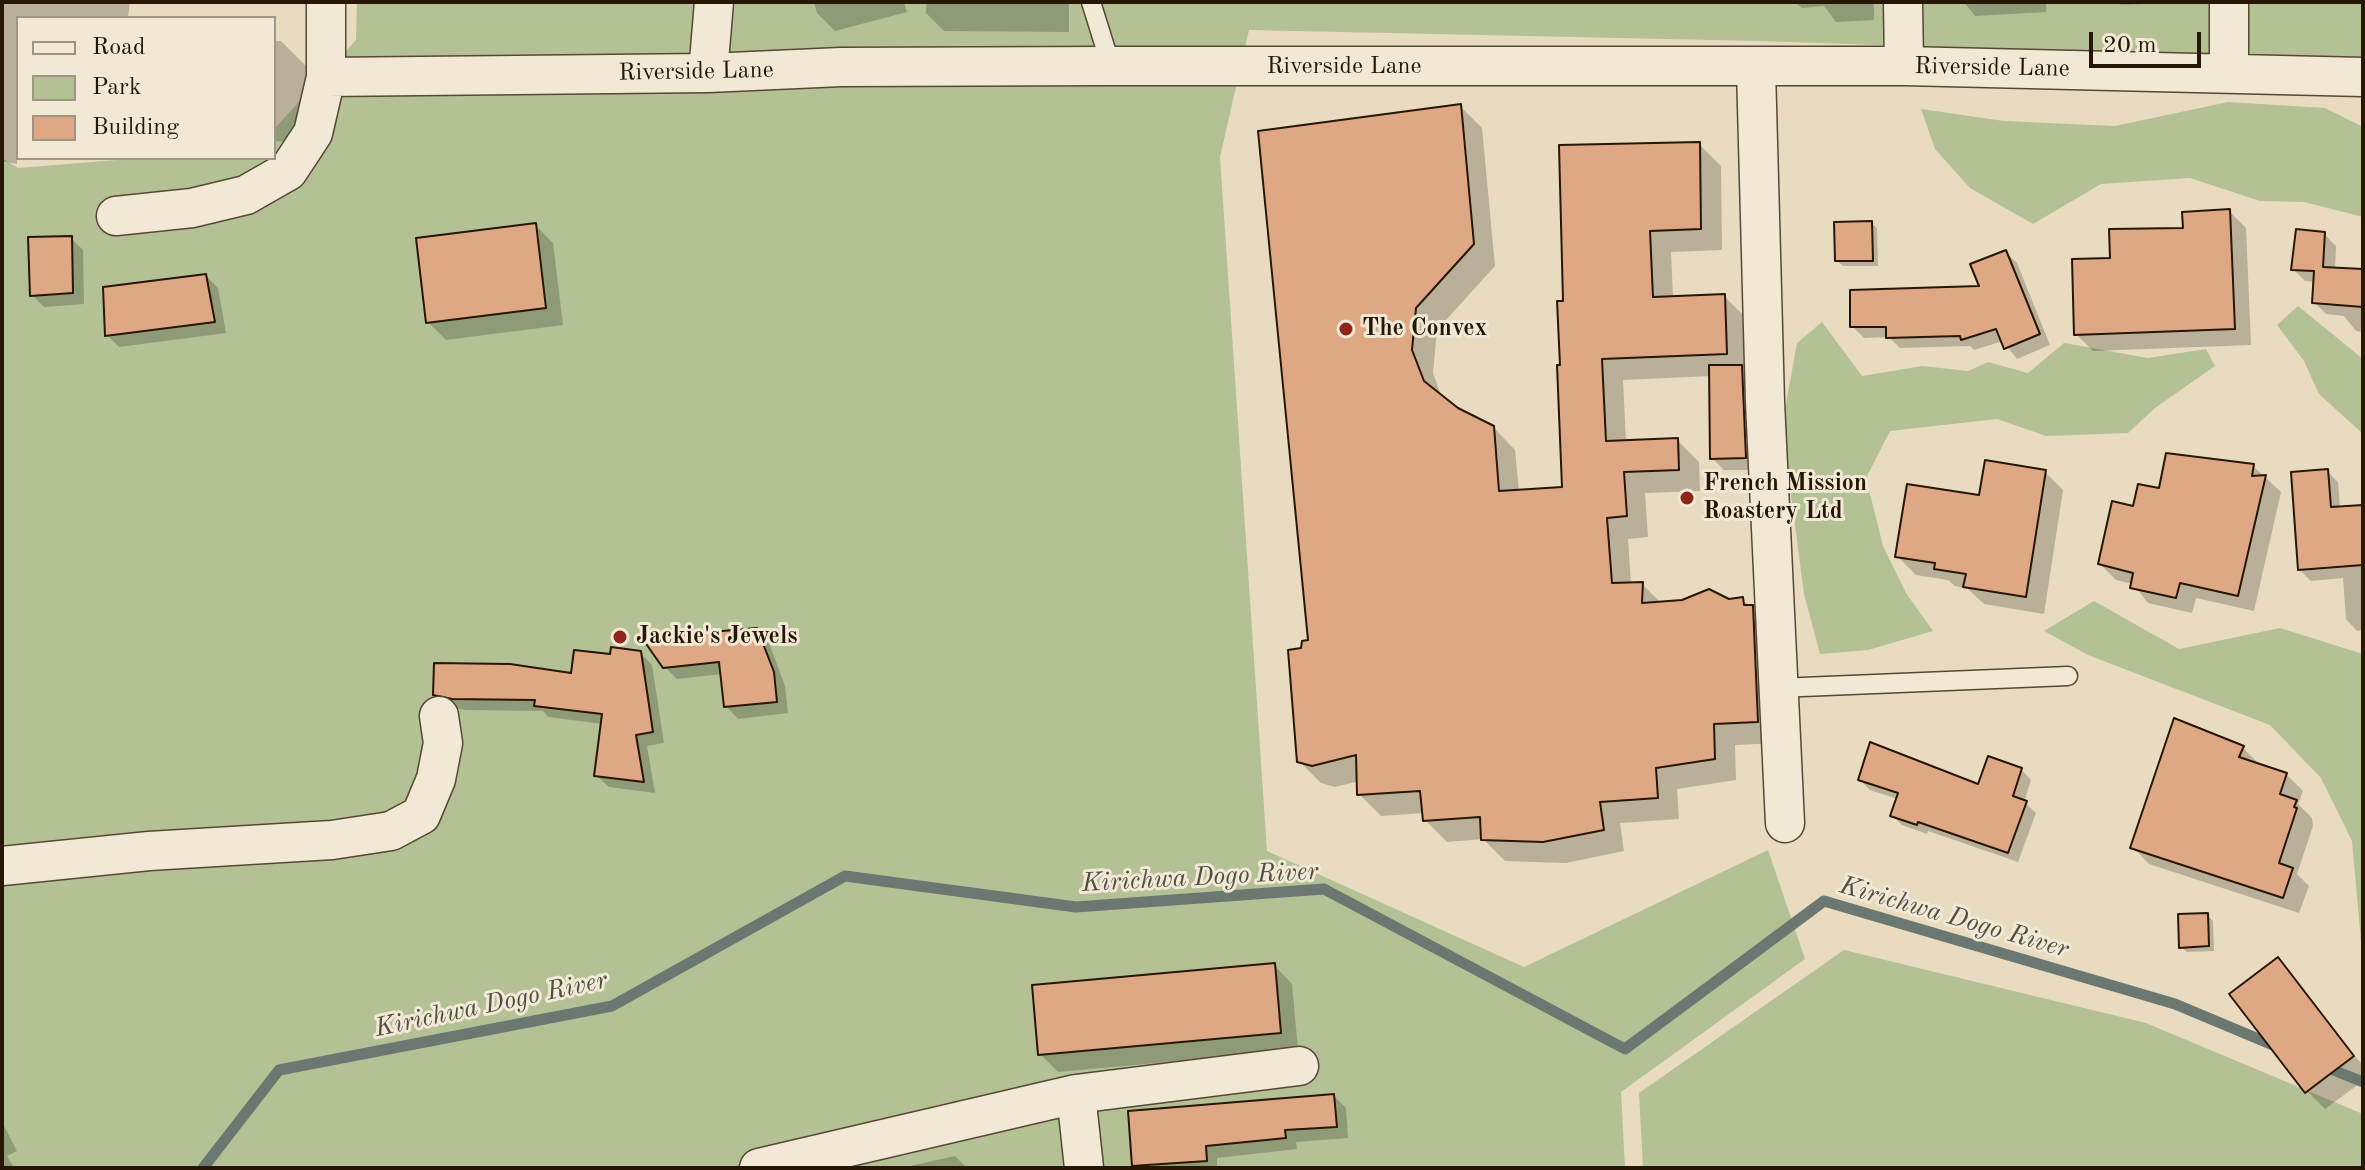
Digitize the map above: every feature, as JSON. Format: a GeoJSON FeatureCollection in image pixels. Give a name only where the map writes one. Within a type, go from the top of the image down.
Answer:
{"type":"FeatureCollection","features":[{"type":"Feature","properties":{"kind":"street"},"geometry":{"type":"LineString","coordinates":[[116,216],[192,208],[246,195],[288,171],[313,133],[326,77],[326,2]]}},
{"type":"Feature","properties":{"kind":"street"},"geometry":{"type":"LineString","coordinates":[[708,73],[714,2]]}},
{"type":"Feature","properties":{"kind":"street"},"geometry":{"type":"LineString","coordinates":[[1903,2],[1904,66]]}},
{"type":"Feature","properties":{"kind":"street"},"geometry":{"type":"LineString","coordinates":[[2229,2],[2229,72]]}},
{"type":"Feature","properties":{"kind":"street","name":"Riverside Lane"},"geometry":{"type":"LineString","coordinates":[[326,77],[708,73],[841,67],[1111,66],[1756,69],[1904,66],[2363,77]]}},
{"type":"Feature","properties":{"kind":"street"},"geometry":{"type":"LineString","coordinates":[[1756,69],[1785,823]]}},
{"type":"Feature","properties":{"kind":"street"},"geometry":{"type":"LineString","coordinates":[[2,866],[149,851],[332,840],[391,831],[421,815],[436,779],[443,743],[439,716]]}},
{"type":"Feature","properties":{"kind":"street"},"geometry":{"type":"LineString","coordinates":[[759,1168],[1076,1094],[1299,1066]]}},
{"type":"Feature","properties":{"kind":"street"},"geometry":{"type":"LineString","coordinates":[[1076,1094],[1084,1168]]}},
{"type":"Feature","properties":{"kind":"lane"},"geometry":{"type":"LineString","coordinates":[[1091,2],[1111,66]]}},
{"type":"Feature","properties":{"kind":"lane"},"geometry":{"type":"LineString","coordinates":[[1778,688],[2068,676]]}},
{"type":"Feature","properties":{"kind":"green space"},"geometry":{"type":"Polygon","coordinates":[[[357,2],[2363,2],[2363,61],[1758,41],[1249,30],[1220,157],[1267,851],[1524,967],[1768,850],[1805,959],[1621,1092],[1625,1168],[2,1168],[2,158],[18,168],[117,160],[276,160],[276,127],[356,40],[357,2]]]}},
{"type":"Feature","properties":{"kind":"green space"},"geometry":{"type":"Polygon","coordinates":[[[2228,102],[2325,108],[2363,127],[2363,217],[2304,202],[2260,201],[2190,178],[2101,184],[2033,224],[1970,188],[1935,149],[1921,109],[2004,121],[2115,126],[2228,102]]]}},
{"type":"Feature","properties":{"kind":"green space"},"geometry":{"type":"Polygon","coordinates":[[[2298,306],[2363,359],[2363,434],[2319,394],[2304,361],[2277,325],[2298,306]]]}},
{"type":"Feature","properties":{"kind":"green space"},"geometry":{"type":"Polygon","coordinates":[[[1822,322],[1862,376],[1922,366],[1968,371],[1988,362],[2028,373],[2064,343],[2148,358],[2206,349],[2215,366],[2155,408],[2128,433],[2046,436],[1997,419],[1890,431],[1866,478],[1883,546],[1906,593],[1933,631],[1868,650],[1820,654],[1804,594],[1782,426],[1797,343],[1822,322]]]}},
{"type":"Feature","properties":{"kind":"green space"},"geometry":{"type":"Polygon","coordinates":[[[2094,601],[2179,649],[2280,628],[2363,654],[2363,964],[2352,841],[2321,778],[2270,725],[2088,655],[2044,631],[2094,601]]]}},
{"type":"Feature","properties":{"kind":"green space"},"geometry":{"type":"Polygon","coordinates":[[[1844,950],[2146,1023],[2363,1114],[2363,1168],[1643,1168],[1639,1093],[1844,950]]]}},
{"type":"Feature","properties":{"kind":"building"},"geometry":{"type":"Polygon","coordinates":[[[1461,104],[1474,244],[1416,308],[1412,350],[1424,381],[1458,408],[1494,426],[1499,491],[1562,487],[1557,365],[1560,365],[1557,301],[1563,301],[1559,145],[1700,142],[1701,229],[1650,231],[1653,297],[1725,294],[1727,354],[1602,359],[1606,441],[1678,438],[1679,470],[1624,472],[1627,516],[1607,518],[1612,583],[1643,582],[1642,603],[1682,600],[1709,589],[1729,599],[1743,597],[1744,605],[1753,605],[1758,722],[1714,724],[1715,759],[1656,768],[1658,798],[1600,802],[1604,830],[1543,842],[1481,840],[1480,817],[1423,821],[1420,791],[1357,795],[1356,755],[1312,766],[1297,762],[1288,650],[1301,648],[1302,641],[1308,640],[1258,131],[1461,104]]]}},
{"type":"Feature","properties":{"kind":"building"},"geometry":{"type":"Polygon","coordinates":[[[2230,209],[2235,329],[2074,335],[2072,259],[2110,258],[2109,229],[2183,228],[2182,212],[2230,209]]]}},
{"type":"Feature","properties":{"kind":"building"},"geometry":{"type":"Polygon","coordinates":[[[1872,221],[1873,261],[1835,261],[1834,222],[1872,221]]]}},
{"type":"Feature","properties":{"kind":"building"},"geometry":{"type":"Polygon","coordinates":[[[536,223],[546,308],[426,323],[416,238],[536,223]]]}},
{"type":"Feature","properties":{"kind":"building"},"geometry":{"type":"Polygon","coordinates":[[[2296,229],[2325,232],[2323,267],[2363,269],[2363,307],[2312,303],[2314,271],[2291,270],[2296,229]]]}},
{"type":"Feature","properties":{"kind":"building"},"geometry":{"type":"Polygon","coordinates":[[[72,236],[73,293],[30,296],[28,237],[72,236]]]}},
{"type":"Feature","properties":{"kind":"building"},"geometry":{"type":"Polygon","coordinates":[[[2006,250],[2040,334],[2004,349],[1996,329],[1961,340],[1960,336],[1886,338],[1886,327],[1850,327],[1850,290],[1979,286],[1970,264],[2006,250]]]}},
{"type":"Feature","properties":{"kind":"building"},"geometry":{"type":"Polygon","coordinates":[[[206,274],[215,322],[105,336],[103,287],[206,274]]]}},
{"type":"Feature","properties":{"kind":"building"},"geometry":{"type":"Polygon","coordinates":[[[1709,365],[1742,365],[1746,458],[1710,459],[1709,365]]]}},
{"type":"Feature","properties":{"kind":"building"},"geometry":{"type":"Polygon","coordinates":[[[2166,453],[2254,464],[2252,476],[2266,475],[2238,596],[2180,583],[2176,598],[2130,588],[2133,573],[2098,564],[2112,501],[2133,506],[2138,484],[2159,488],[2166,453]]]}},
{"type":"Feature","properties":{"kind":"building"},"geometry":{"type":"Polygon","coordinates":[[[1985,460],[2046,470],[2026,597],[1963,587],[1966,574],[1934,569],[1935,563],[1895,557],[1907,484],[1979,495],[1985,460]]]}},
{"type":"Feature","properties":{"kind":"building"},"geometry":{"type":"Polygon","coordinates":[[[2328,469],[2331,507],[2363,505],[2363,565],[2298,570],[2291,472],[2328,469]]]}},
{"type":"Feature","properties":{"kind":"building"},"geometry":{"type":"Polygon","coordinates":[[[757,628],[774,672],[777,702],[724,707],[719,662],[663,668],[642,638],[757,628]]]}},
{"type":"Feature","properties":{"kind":"building"},"geometry":{"type":"Polygon","coordinates":[[[611,647],[641,651],[653,732],[636,735],[644,782],[594,776],[602,714],[534,706],[535,700],[452,699],[433,695],[434,663],[510,664],[571,673],[574,650],[610,654],[611,647]]]}},
{"type":"Feature","properties":{"kind":"building"},"geometry":{"type":"Polygon","coordinates":[[[2174,718],[2244,746],[2239,757],[2287,773],[2280,794],[2297,800],[2294,807],[2297,808],[2279,863],[2293,868],[2283,898],[2130,848],[2174,718]]]}},
{"type":"Feature","properties":{"kind":"building"},"geometry":{"type":"Polygon","coordinates":[[[1870,742],[1978,784],[1988,756],[2022,768],[2013,796],[2027,801],[2008,853],[1918,822],[1917,825],[1890,816],[1898,793],[1858,780],[1870,742]]]}},
{"type":"Feature","properties":{"kind":"building"},"geometry":{"type":"Polygon","coordinates":[[[2208,913],[2209,946],[2179,948],[2178,914],[2208,913]]]}},
{"type":"Feature","properties":{"kind":"building"},"geometry":{"type":"Polygon","coordinates":[[[2278,957],[2354,1056],[2305,1093],[2229,994],[2278,957]]]}},
{"type":"Feature","properties":{"kind":"building"},"geometry":{"type":"Polygon","coordinates":[[[1275,963],[1281,1033],[1038,1055],[1032,985],[1275,963]]]}},
{"type":"Feature","properties":{"kind":"building"},"geometry":{"type":"Polygon","coordinates":[[[1334,1094],[1337,1127],[1285,1130],[1286,1138],[1206,1146],[1207,1161],[1132,1166],[1128,1111],[1334,1094]]]}},
{"type":"Feature","properties":{"kind":"waterway","name":"Kirichwa Dogo River"},"geometry":{"type":"LineString","coordinates":[[203,1168],[279,1070],[612,1006],[845,876],[1076,907],[1324,889],[1625,1049],[1824,901],[2175,1004],[2280,1048]]}},
{"type":"Feature","properties":{"kind":"waterway","name":"Kirichwa Dogo River"},"geometry":{"type":"LineString","coordinates":[[2321,1065],[2363,1082]]}},
{"type":"Feature","properties":{"kind":"place","name":"The Convex"},"geometry":{"type":"Point","coordinates":[1346,329]}},
{"type":"Feature","properties":{"kind":"place","name":"French Mission Roastery Ltd"},"geometry":{"type":"Point","coordinates":[1687,498]}},
{"type":"Feature","properties":{"kind":"place","name":"Jackie's Jewels"},"geometry":{"type":"Point","coordinates":[620,637]}}]}
